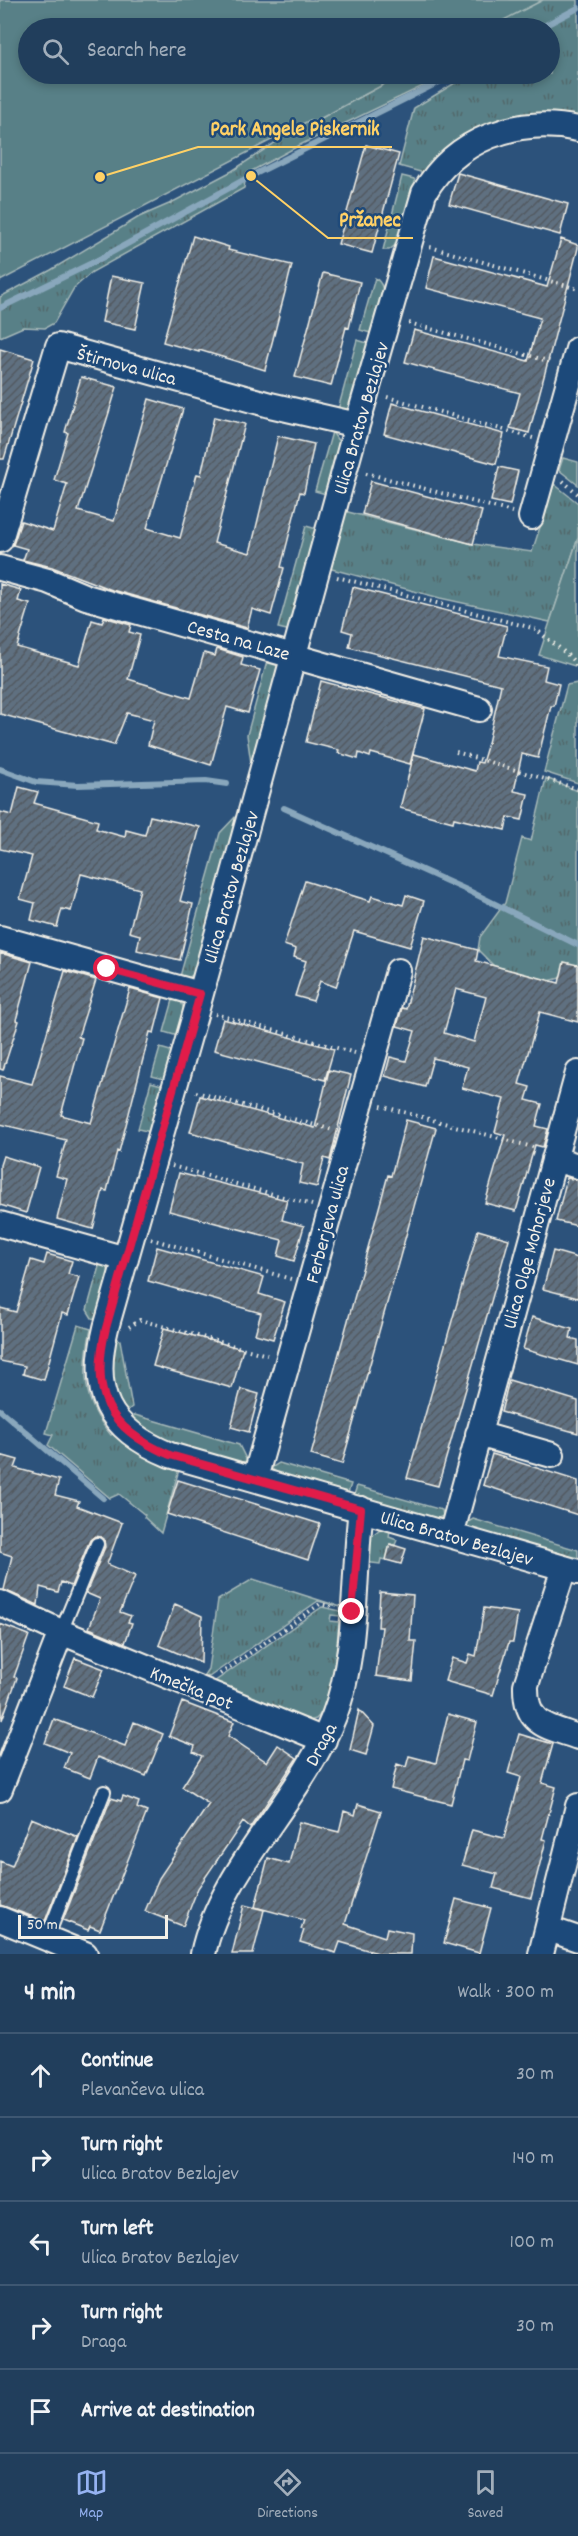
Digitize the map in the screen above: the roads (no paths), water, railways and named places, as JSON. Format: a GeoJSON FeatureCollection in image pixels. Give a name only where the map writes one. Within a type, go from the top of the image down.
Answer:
{"type":"FeatureCollection","features":[{"type":"Feature","properties":{"kind":"street","name":"Ulica Bratov Bezlajev"},"geometry":{"type":"LineString","coordinates":[[571,1570],[170,1455],[149,1446],[125,1430],[111,1411],[102,1389],[100,1356],[174,1086],[202,1002],[357,425],[424,193],[431,180],[444,165],[464,148],[495,134],[536,125],[578,129]]}},
{"type":"Feature","properties":{"kind":"street","name":"Štirnova ulica"},"geometry":{"type":"LineString","coordinates":[[0,540],[58,346],[270,405],[357,425]]}},
{"type":"Feature","properties":{"kind":"street"},"geometry":{"type":"LineString","coordinates":[[531,516],[574,371]]}},
{"type":"Feature","properties":{"kind":"street","name":"Cesta na Laze"},"geometry":{"type":"LineString","coordinates":[[0,568],[48,581],[87,597],[479,709]]}},
{"type":"Feature","properties":{"kind":"street"},"geometry":{"type":"LineString","coordinates":[[0,938],[202,1002]]}},
{"type":"Feature","properties":{"kind":"street","name":"Ferberjeva ulica"},"geometry":{"type":"LineString","coordinates":[[255,1478],[398,971]]}},
{"type":"Feature","properties":{"kind":"street","name":"Ulica Olge Mohorjeve"},"geometry":{"type":"LineString","coordinates":[[450,1535],[578,1073]]}},
{"type":"Feature","properties":{"kind":"street"},"geometry":{"type":"LineString","coordinates":[[555,1156],[578,1166]]}},
{"type":"Feature","properties":{"kind":"street"},"geometry":{"type":"LineString","coordinates":[[0,1224],[126,1259]]}},
{"type":"Feature","properties":{"kind":"street"},"geometry":{"type":"LineString","coordinates":[[478,1434],[552,1455]]}},
{"type":"Feature","properties":{"kind":"street","name":"Draga"},"geometry":{"type":"LineString","coordinates":[[203,1954],[207,1934],[220,1905],[324,1740],[335,1715],[343,1685],[361,1509]]}},
{"type":"Feature","properties":{"kind":"street"},"geometry":{"type":"LineString","coordinates":[[571,1570],[526,1685],[526,1702],[532,1716],[542,1725],[578,1737]]}},
{"type":"Feature","properties":{"kind":"street","name":"Kmečka pot"},"geometry":{"type":"LineString","coordinates":[[0,1603],[61,1632],[197,1690],[324,1740]]}},
{"type":"Feature","properties":{"kind":"street"},"geometry":{"type":"LineString","coordinates":[[0,1789],[61,1632]]}},
{"type":"Feature","properties":{"kind":"street"},"geometry":{"type":"LineString","coordinates":[[541,1954],[578,1806]]}},
{"type":"Feature","properties":{"kind":"street"},"geometry":{"type":"LineString","coordinates":[[0,1919],[86,1954]]}},
{"type":"Feature","properties":{"kind":"street"},"geometry":{"type":"LineString","coordinates":[[549,1929],[578,1939]]}},
{"type":"Feature","properties":{"kind":"lane"},"geometry":{"type":"LineString","coordinates":[[61,1632],[97,1544]]}},
{"type":"Feature","properties":{"kind":"lane"},"geometry":{"type":"LineString","coordinates":[[47,1938],[104,1792]]}},
{"type":"Feature","properties":{"kind":"waterway"},"geometry":{"type":"LineString","coordinates":[[559,18],[578,8]]}},
{"type":"Feature","properties":{"kind":"waterway"},"geometry":{"type":"LineString","coordinates":[[0,308],[96,261],[251,176],[435,84]]}},
{"type":"Feature","properties":{"kind":"waterway"},"geometry":{"type":"LineString","coordinates":[[0,769],[36,782],[78,785],[206,781],[227,784]]}},
{"type":"Feature","properties":{"kind":"waterway"},"geometry":{"type":"LineString","coordinates":[[284,808],[471,892],[578,945]]}},
{"type":"Feature","properties":{"kind":"waterway"},"geometry":{"type":"LineString","coordinates":[[0,1410],[103,1498]]}},
{"type":"Feature","properties":{"kind":"place","name":"Pržanec"},"geometry":{"type":"Point","coordinates":[251,176]}},
{"type":"Feature","properties":{"kind":"place","name":"Park Angele Piskernik"},"geometry":{"type":"Point","coordinates":[100,177]}}]}
